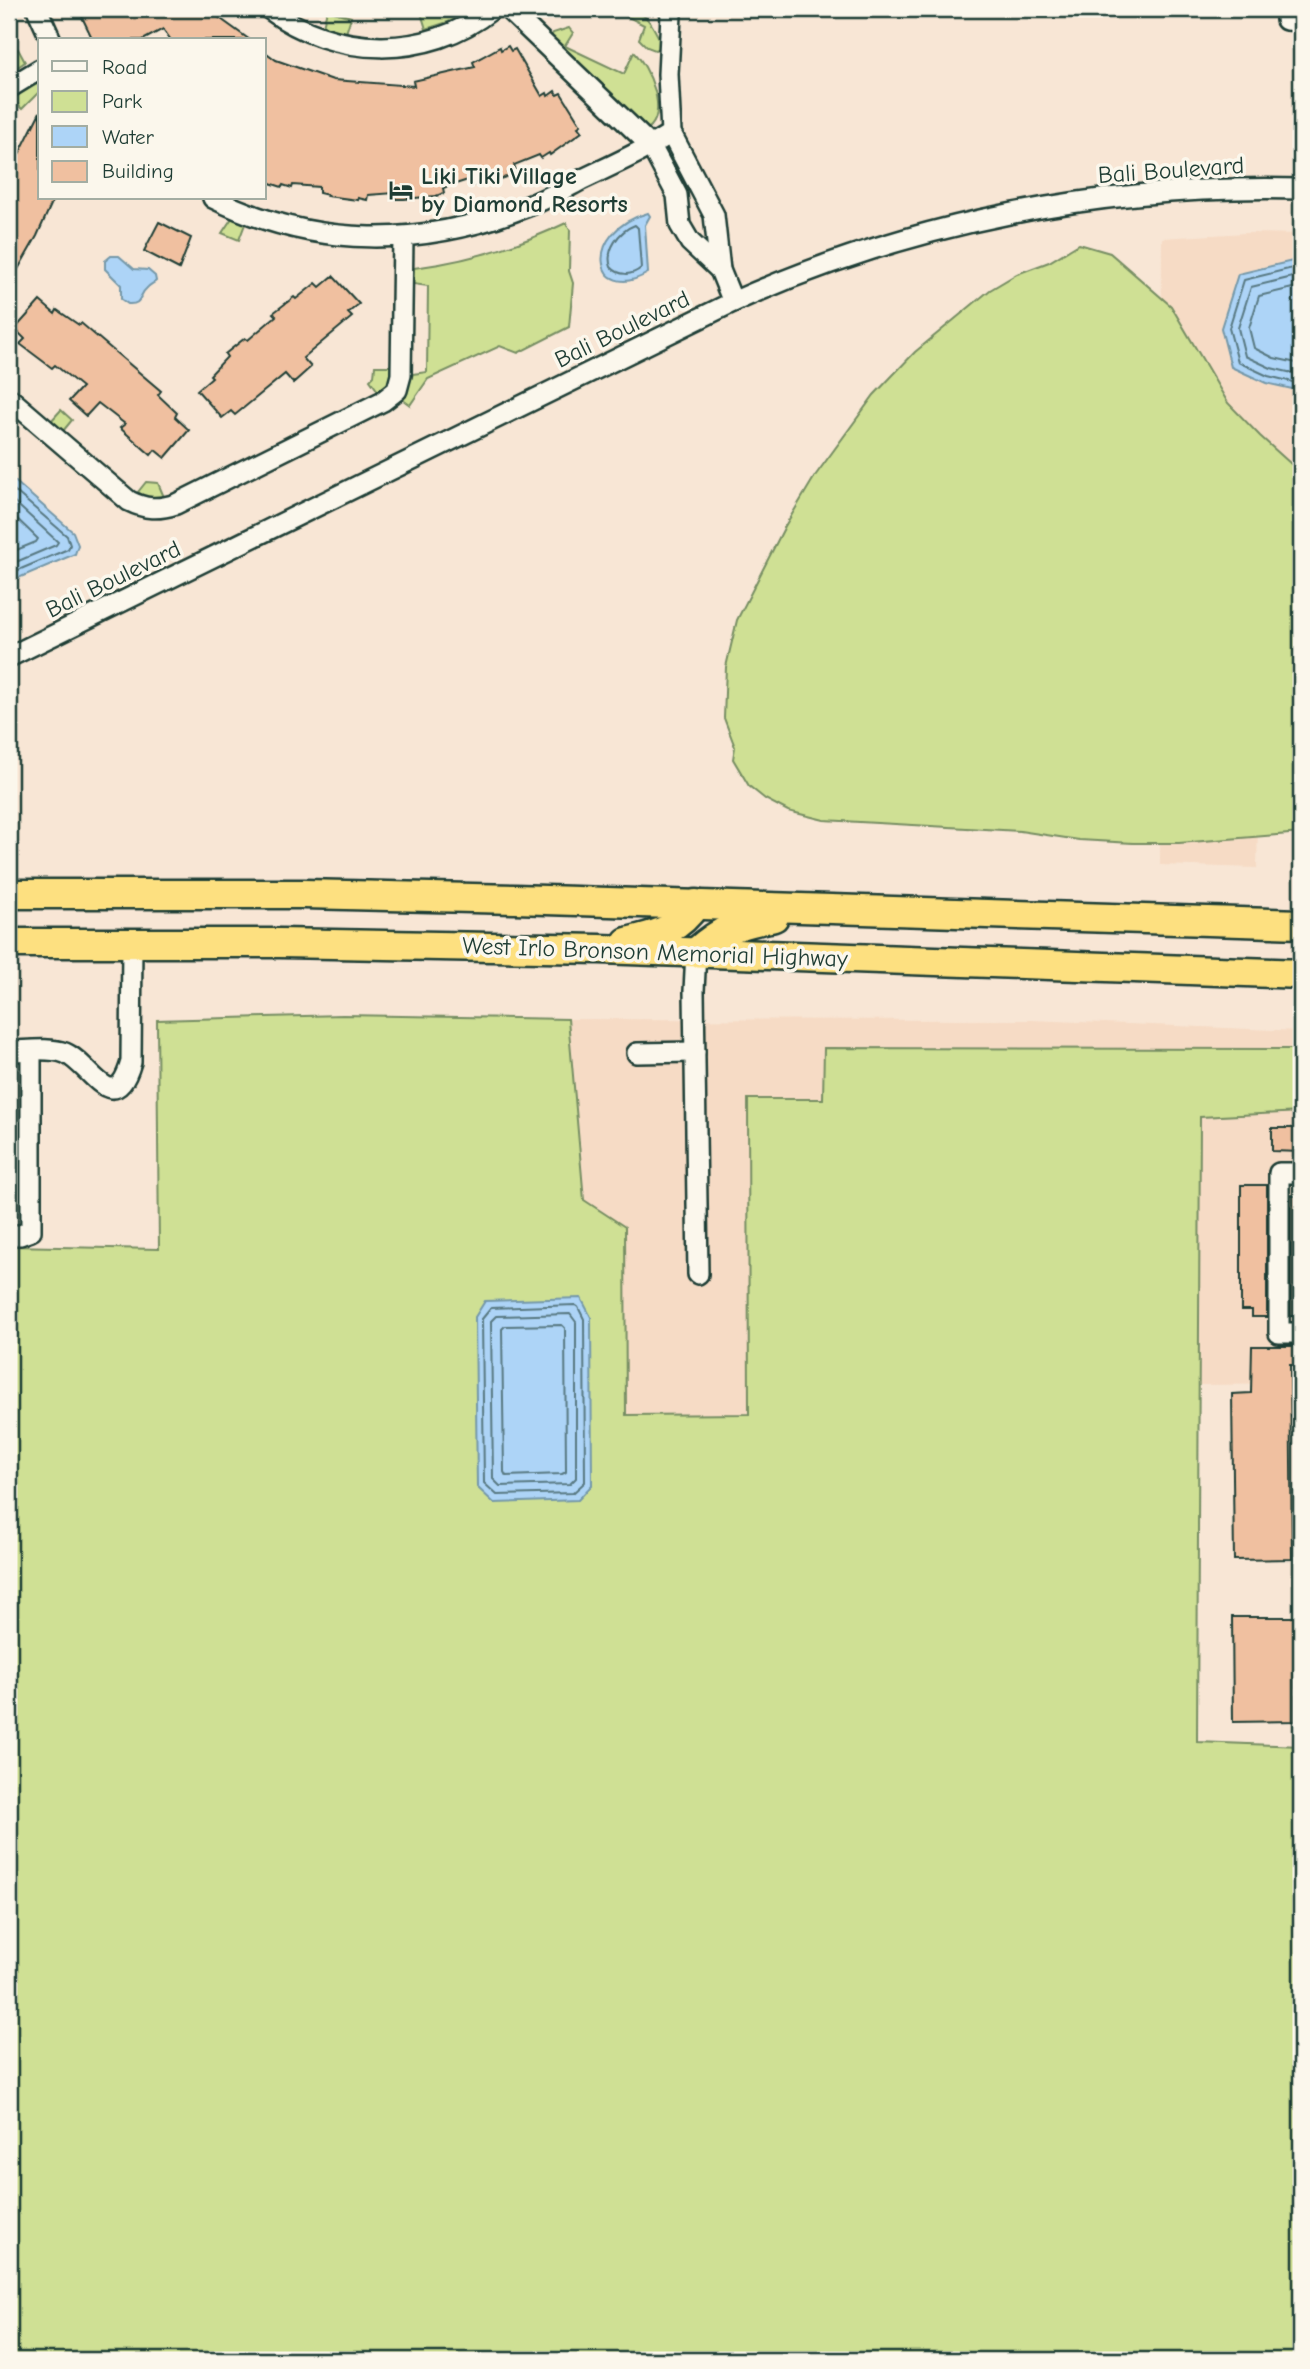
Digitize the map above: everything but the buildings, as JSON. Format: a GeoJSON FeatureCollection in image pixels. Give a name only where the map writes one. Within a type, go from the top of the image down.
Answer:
{"type":"FeatureCollection","features":[{"type":"Feature","properties":{"kind":"highway","name":"West Irlo Bronson Memorial Highway"},"geometry":{"type":"LineString","coordinates":[[9,894],[304,894],[1301,924]]}},
{"type":"Feature","properties":{"kind":"highway"},"geometry":{"type":"LineString","coordinates":[[600,949],[663,932],[686,919],[696,904]]}},
{"type":"Feature","properties":{"kind":"highway"},"geometry":{"type":"LineString","coordinates":[[696,952],[714,936],[733,926],[811,908]]}},
{"type":"Feature","properties":{"kind":"highway","name":"West Irlo Bronson Memorial Highway"},"geometry":{"type":"LineString","coordinates":[[9,943],[279,943],[600,949],[1301,974]]}},
{"type":"Feature","properties":{"kind":"street"},"geometry":{"type":"LineString","coordinates":[[37,9],[50,38]]}},
{"type":"Feature","properties":{"kind":"street"},"geometry":{"type":"LineString","coordinates":[[269,9],[294,26],[332,41],[373,47],[415,44],[434,39],[468,25],[492,9]]}},
{"type":"Feature","properties":{"kind":"street"},"geometry":{"type":"LineString","coordinates":[[508,9],[651,146],[677,195],[680,225],[690,242],[720,270]]}},
{"type":"Feature","properties":{"kind":"street"},"geometry":{"type":"LineString","coordinates":[[1287,9],[1286,20],[1301,21]]}},
{"type":"Feature","properties":{"kind":"street"},"geometry":{"type":"LineString","coordinates":[[668,10],[671,133],[714,215],[720,270],[733,302]]}},
{"type":"Feature","properties":{"kind":"street"},"geometry":{"type":"LineString","coordinates":[[9,88],[38,70]]}},
{"type":"Feature","properties":{"kind":"street"},"geometry":{"type":"LineString","coordinates":[[218,200],[261,219],[291,227],[349,237],[402,238],[455,229],[531,205],[651,146],[671,133]]}},
{"type":"Feature","properties":{"kind":"street","name":"Bali Boulevard"},"geometry":{"type":"LineString","coordinates":[[9,657],[733,302],[810,270],[926,232],[1015,212],[1118,195],[1223,189],[1301,189]]}},
{"type":"Feature","properties":{"kind":"street"},"geometry":{"type":"LineString","coordinates":[[9,398],[129,501],[151,508],[176,504],[383,401],[397,390],[401,375],[402,238]]}},
{"type":"Feature","properties":{"kind":"street"},"geometry":{"type":"LineString","coordinates":[[9,1051],[66,1054],[103,1085],[112,1088],[119,1086],[127,1075],[131,1062],[132,943]]}},
{"type":"Feature","properties":{"kind":"street"},"geometry":{"type":"LineString","coordinates":[[696,952],[694,991],[698,1274]]}},
{"type":"Feature","properties":{"kind":"street"},"geometry":{"type":"LineString","coordinates":[[9,1235],[31,1231],[31,1051]]}},
{"type":"Feature","properties":{"kind":"street"},"geometry":{"type":"LineString","coordinates":[[637,1053],[695,1052]]}},
{"type":"Feature","properties":{"kind":"street"},"geometry":{"type":"LineString","coordinates":[[1301,1173],[1279,1173],[1279,1333],[1301,1333]]}},
{"type":"Feature","properties":{"kind":"shaded area"},"geometry":{"type":"Polygon","coordinates":[[[1246,233],[1301,234],[1301,824],[1258,823],[1257,868],[1160,865],[1162,238],[1246,233]]]}},
{"type":"Feature","properties":{"kind":"shaded area"},"geometry":{"type":"Polygon","coordinates":[[[568,1019],[1031,1020],[1301,1031],[1301,1049],[824,1048],[823,1099],[748,1100],[749,1414],[626,1415],[625,1227],[584,1200],[568,1019]]]}},
{"type":"Feature","properties":{"kind":"shaded area"},"geometry":{"type":"Polygon","coordinates":[[[1301,1112],[1301,1384],[1198,1385],[1200,1116],[1301,1112]]]}},
{"type":"Feature","properties":{"kind":"green space"},"geometry":{"type":"Polygon","coordinates":[[[432,9],[464,9],[467,13],[426,29],[421,13],[432,9]]]}},
{"type":"Feature","properties":{"kind":"green space"},"geometry":{"type":"Polygon","coordinates":[[[613,9],[624,9],[645,16],[662,48],[655,50],[647,47],[639,39],[644,25],[613,9]]]}},
{"type":"Feature","properties":{"kind":"green space"},"geometry":{"type":"Polygon","coordinates":[[[327,10],[351,17],[346,33],[324,29],[327,10]]]}},
{"type":"Feature","properties":{"kind":"green space"},"geometry":{"type":"Polygon","coordinates":[[[569,28],[573,33],[565,46],[624,74],[634,52],[640,59],[651,78],[657,101],[657,112],[648,129],[550,38],[553,33],[569,28]]]}},
{"type":"Feature","properties":{"kind":"green space"},"geometry":{"type":"Polygon","coordinates":[[[18,49],[25,62],[9,73],[9,54],[18,49]]]}},
{"type":"Feature","properties":{"kind":"green space"},"geometry":{"type":"Polygon","coordinates":[[[37,80],[38,93],[22,109],[12,99],[37,80]]]}},
{"type":"Feature","properties":{"kind":"green space"},"geometry":{"type":"Polygon","coordinates":[[[232,218],[245,224],[239,240],[222,233],[232,218]]]}},
{"type":"Feature","properties":{"kind":"green space"},"geometry":{"type":"Polygon","coordinates":[[[566,223],[570,230],[569,271],[573,283],[569,327],[518,353],[500,346],[428,379],[410,405],[403,400],[413,374],[427,372],[428,286],[413,284],[414,268],[491,252],[566,223]]]}},
{"type":"Feature","properties":{"kind":"green space"},"geometry":{"type":"Polygon","coordinates":[[[1079,244],[1110,253],[1171,306],[1228,403],[1301,473],[1301,833],[1179,843],[1079,840],[1020,831],[824,820],[788,811],[765,799],[749,786],[733,759],[735,747],[724,718],[726,667],[737,620],[785,526],[815,476],[874,395],[915,352],[990,290],[1017,274],[1049,262],[1079,244]]]}},
{"type":"Feature","properties":{"kind":"green space"},"geometry":{"type":"Polygon","coordinates":[[[375,366],[392,366],[389,383],[381,391],[378,391],[370,380],[374,376],[375,366]]]}},
{"type":"Feature","properties":{"kind":"green space"},"geometry":{"type":"Polygon","coordinates":[[[61,410],[72,420],[63,431],[51,421],[61,410]]]}},
{"type":"Feature","properties":{"kind":"green space"},"geometry":{"type":"Polygon","coordinates":[[[146,482],[158,483],[164,497],[150,498],[138,492],[146,482]]]}},
{"type":"Feature","properties":{"kind":"green space"},"geometry":{"type":"Polygon","coordinates":[[[343,1015],[568,1019],[584,1200],[625,1227],[626,1415],[749,1414],[748,1099],[823,1099],[824,1048],[1301,1049],[1301,1112],[1200,1117],[1197,1742],[1301,1746],[1301,2360],[9,2360],[9,1246],[159,1249],[157,1020],[343,1015]]]}},
{"type":"Feature","properties":{"kind":"water"},"geometry":{"type":"Polygon","coordinates":[[[648,213],[650,216],[645,225],[648,273],[630,280],[616,280],[607,273],[603,262],[604,248],[612,234],[627,222],[648,213]]]}},
{"type":"Feature","properties":{"kind":"water"},"geometry":{"type":"Polygon","coordinates":[[[111,256],[119,256],[134,269],[148,270],[155,276],[156,281],[144,291],[136,303],[128,304],[121,299],[121,285],[105,269],[105,261],[111,256]]]}},
{"type":"Feature","properties":{"kind":"water"},"geometry":{"type":"Polygon","coordinates":[[[1301,259],[1301,391],[1266,383],[1231,367],[1221,328],[1238,274],[1301,259]]]}},
{"type":"Feature","properties":{"kind":"water"},"geometry":{"type":"Polygon","coordinates":[[[9,476],[73,532],[78,545],[75,554],[9,582],[9,476]]]}},
{"type":"Feature","properties":{"kind":"water"},"geometry":{"type":"Polygon","coordinates":[[[581,1298],[591,1317],[592,1485],[578,1500],[494,1503],[477,1487],[475,1317],[485,1301],[581,1298]]]}},
{"type":"Feature","properties":{"kind":"place","name":"Liki Tiki Village by Diamond Resorts"},"geometry":{"type":"Point","coordinates":[401,190]}}]}
